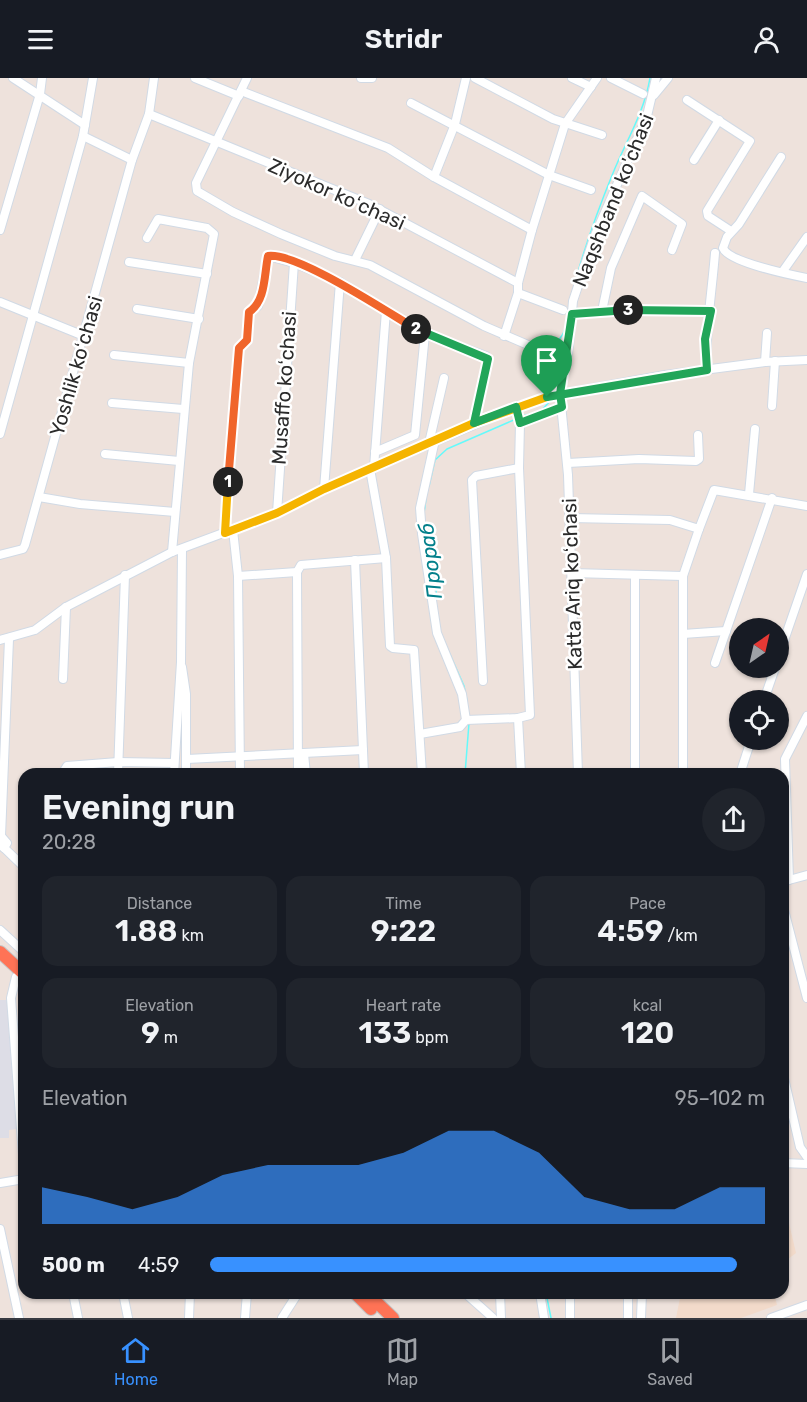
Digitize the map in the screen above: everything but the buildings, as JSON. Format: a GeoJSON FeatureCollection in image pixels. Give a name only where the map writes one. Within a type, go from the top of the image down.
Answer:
{"type":"FeatureCollection","features":[{"type":"Feature","properties":{"kind":"highway"},"geometry":{"type":"LineString","coordinates":[[0,952],[18,974]]}},
{"type":"Feature","properties":{"kind":"highway"},"geometry":{"type":"LineString","coordinates":[[0,962],[18,976]]}},
{"type":"Feature","properties":{"kind":"highway"},"geometry":{"type":"LineString","coordinates":[[361,1299],[381,1318]]}},
{"type":"Feature","properties":{"kind":"highway"},"geometry":{"type":"LineString","coordinates":[[373,1299],[393,1318]]}},
{"type":"Feature","properties":{"kind":"street"},"geometry":{"type":"LineString","coordinates":[[13,78],[85,125]]}},
{"type":"Feature","properties":{"kind":"street"},"geometry":{"type":"LineString","coordinates":[[0,230],[40,94],[42,78]]}},
{"type":"Feature","properties":{"kind":"street"},"geometry":{"type":"LineString","coordinates":[[0,434],[83,136],[93,78]]}},
{"type":"Feature","properties":{"kind":"street","name":"Yoshlik koʻchasi"},"geometry":{"type":"LineString","coordinates":[[0,555],[24,548],[132,160],[149,114],[154,78]]}},
{"type":"Feature","properties":{"kind":"street"},"geometry":{"type":"LineString","coordinates":[[195,78],[388,148],[434,177],[532,230]]}},
{"type":"Feature","properties":{"kind":"street"},"geometry":{"type":"LineString","coordinates":[[247,78],[196,183],[197,191],[280,234],[335,256],[370,265],[504,336],[544,353],[542,366],[547,397]]}},
{"type":"Feature","properties":{"kind":"street"},"geometry":{"type":"LineString","coordinates":[[361,78],[372,78]]}},
{"type":"Feature","properties":{"kind":"street"},"geometry":{"type":"LineString","coordinates":[[434,177],[455,124],[466,78]]}},
{"type":"Feature","properties":{"kind":"street"},"geometry":{"type":"LineString","coordinates":[[475,78],[565,124],[573,124],[602,135]]}},
{"type":"Feature","properties":{"kind":"street"},"geometry":{"type":"LineString","coordinates":[[572,78],[591,87]]}},
{"type":"Feature","properties":{"kind":"street"},"geometry":{"type":"LineString","coordinates":[[504,336],[518,293],[518,283],[532,230],[565,124],[597,78]]}},
{"type":"Feature","properties":{"kind":"street"},"geometry":{"type":"LineString","coordinates":[[611,78],[643,94]]}},
{"type":"Feature","properties":{"kind":"street","name":"Naqshband ko'chasi"},"geometry":{"type":"LineString","coordinates":[[560,394],[573,302],[595,235],[647,116],[656,78]]}},
{"type":"Feature","properties":{"kind":"street"},"geometry":{"type":"LineString","coordinates":[[653,96],[668,78]]}},
{"type":"Feature","properties":{"kind":"street"},"geometry":{"type":"LineString","coordinates":[[687,100],[750,141],[707,211],[708,216],[731,231]]}},
{"type":"Feature","properties":{"kind":"street"},"geometry":{"type":"LineString","coordinates":[[411,103],[549,175],[591,190]]}},
{"type":"Feature","properties":{"kind":"street","name":"Ziyokor koʻchasi"},"geometry":{"type":"LineString","coordinates":[[149,114],[380,209],[518,283]]}},
{"type":"Feature","properties":{"kind":"street"},"geometry":{"type":"LineString","coordinates":[[694,160],[719,120]]}},
{"type":"Feature","properties":{"kind":"street"},"geometry":{"type":"LineString","coordinates":[[83,136],[132,160]]}},
{"type":"Feature","properties":{"kind":"street"},"geometry":{"type":"LineString","coordinates":[[781,157],[739,224],[731,231],[723,248],[727,255],[807,278]]}},
{"type":"Feature","properties":{"kind":"street"},"geometry":{"type":"LineString","coordinates":[[602,310],[611,268],[642,196],[682,224],[672,250]]}},
{"type":"Feature","properties":{"kind":"street"},"geometry":{"type":"LineString","coordinates":[[355,260],[380,209]]}},
{"type":"Feature","properties":{"kind":"street"},"geometry":{"type":"LineString","coordinates":[[147,238],[159,219],[212,229],[214,234],[189,363],[183,409],[172,552]]}},
{"type":"Feature","properties":{"kind":"street"},"geometry":{"type":"LineString","coordinates":[[783,271],[807,237]]}},
{"type":"Feature","properties":{"kind":"street"},"geometry":{"type":"LineString","coordinates":[[707,370],[705,339],[711,311],[715,253]]}},
{"type":"Feature","properties":{"kind":"street"},"geometry":{"type":"LineString","coordinates":[[225,533],[239,348],[247,340],[249,312],[256,309],[260,301],[268,256],[294,263],[340,282],[425,334],[488,359],[474,423]]}},
{"type":"Feature","properties":{"kind":"street"},"geometry":{"type":"LineString","coordinates":[[129,262],[207,274]]}},
{"type":"Feature","properties":{"kind":"street","name":"Musaffo koʻchasi"},"geometry":{"type":"LineString","coordinates":[[277,513],[279,455],[294,263]]}},
{"type":"Feature","properties":{"kind":"street"},"geometry":{"type":"LineString","coordinates":[[324,489],[340,282]]}},
{"type":"Feature","properties":{"kind":"street"},"geometry":{"type":"LineString","coordinates":[[518,293],[563,310]]}},
{"type":"Feature","properties":{"kind":"street"},"geometry":{"type":"LineString","coordinates":[[0,302],[84,336]]}},
{"type":"Feature","properties":{"kind":"street"},"geometry":{"type":"LineString","coordinates":[[137,309],[199,319]]}},
{"type":"Feature","properties":{"kind":"street"},"geometry":{"type":"LineString","coordinates":[[572,314],[602,310],[711,311]]}},
{"type":"Feature","properties":{"kind":"street"},"geometry":{"type":"LineString","coordinates":[[386,311],[372,467],[386,558],[390,646],[414,650],[422,768]]}},
{"type":"Feature","properties":{"kind":"street"},"geometry":{"type":"LineString","coordinates":[[765,362],[767,333]]}},
{"type":"Feature","properties":{"kind":"street"},"geometry":{"type":"LineString","coordinates":[[375,452],[412,437],[416,431],[425,334]]}},
{"type":"Feature","properties":{"kind":"street"},"geometry":{"type":"LineString","coordinates":[[114,355],[189,363]]}},
{"type":"Feature","properties":{"kind":"street"},"geometry":{"type":"LineString","coordinates":[[18,861],[2,846],[7,843],[1,836],[4,639],[35,630],[66,607],[172,552],[277,513],[372,467],[516,407],[560,394],[707,370],[765,362],[807,360]]}},
{"type":"Feature","properties":{"kind":"street"},"geometry":{"type":"LineString","coordinates":[[772,406],[775,362]]}},
{"type":"Feature","properties":{"kind":"street"},"geometry":{"type":"LineString","coordinates":[[444,378],[428,443],[420,508],[437,633],[462,694],[468,720]]}},
{"type":"Feature","properties":{"kind":"street","name":"Katta Ariq koʻchasi"},"geometry":{"type":"LineString","coordinates":[[560,394],[568,463],[578,768]]}},
{"type":"Feature","properties":{"kind":"street"},"geometry":{"type":"LineString","coordinates":[[112,403],[183,409]]}},
{"type":"Feature","properties":{"kind":"street"},"geometry":{"type":"LineString","coordinates":[[420,734],[460,727],[468,720],[529,717],[519,468],[520,423],[516,407]]}},
{"type":"Feature","properties":{"kind":"street"},"geometry":{"type":"LineString","coordinates":[[520,423],[562,407]]}},
{"type":"Feature","properties":{"kind":"street"},"geometry":{"type":"LineString","coordinates":[[749,494],[755,429]]}},
{"type":"Feature","properties":{"kind":"street"},"geometry":{"type":"LineString","coordinates":[[416,431],[428,443]]}},
{"type":"Feature","properties":{"kind":"street"},"geometry":{"type":"LineString","coordinates":[[568,463],[639,459],[696,461],[699,459],[698,435]]}},
{"type":"Feature","properties":{"kind":"street"},"geometry":{"type":"LineString","coordinates":[[105,454],[179,461]]}},
{"type":"Feature","properties":{"kind":"street"},"geometry":{"type":"LineString","coordinates":[[483,681],[472,480],[476,476],[519,468]]}},
{"type":"Feature","properties":{"kind":"street"},"geometry":{"type":"LineString","coordinates":[[683,768],[683,576],[714,490],[749,494],[807,506]]}},
{"type":"Feature","properties":{"kind":"street"},"geometry":{"type":"LineString","coordinates":[[39,497],[80,504],[175,512]]}},
{"type":"Feature","properties":{"kind":"street"},"geometry":{"type":"LineString","coordinates":[[715,663],[772,498]]}},
{"type":"Feature","properties":{"kind":"street"},"geometry":{"type":"LineString","coordinates":[[570,518],[670,520],[699,529]]}},
{"type":"Feature","properties":{"kind":"street"},"geometry":{"type":"LineString","coordinates":[[233,530],[238,576],[240,768]]}},
{"type":"Feature","properties":{"kind":"street"},"geometry":{"type":"LineString","coordinates":[[174,768],[181,662],[182,549]]}},
{"type":"Feature","properties":{"kind":"street"},"geometry":{"type":"LineString","coordinates":[[299,768],[301,754],[297,572],[301,565],[386,558]]}},
{"type":"Feature","properties":{"kind":"street"},"geometry":{"type":"LineString","coordinates":[[355,560],[364,768]]}},
{"type":"Feature","properties":{"kind":"street"},"geometry":{"type":"LineString","coordinates":[[238,576],[297,572]]}},
{"type":"Feature","properties":{"kind":"street"},"geometry":{"type":"LineString","coordinates":[[572,573],[683,576]]}},
{"type":"Feature","properties":{"kind":"street"},"geometry":{"type":"LineString","coordinates":[[635,574],[635,768]]}},
{"type":"Feature","properties":{"kind":"street"},"geometry":{"type":"LineString","coordinates":[[789,626],[807,574]]}},
{"type":"Feature","properties":{"kind":"street"},"geometry":{"type":"LineString","coordinates":[[118,768],[125,575]]}},
{"type":"Feature","properties":{"kind":"street"},"geometry":{"type":"LineString","coordinates":[[63,679],[66,607]]}},
{"type":"Feature","properties":{"kind":"street"},"geometry":{"type":"LineString","coordinates":[[683,634],[726,631]]}},
{"type":"Feature","properties":{"kind":"street"},"geometry":{"type":"LineString","coordinates":[[181,662],[186,694],[186,768]]}},
{"type":"Feature","properties":{"kind":"street"},"geometry":{"type":"LineString","coordinates":[[785,768],[785,759],[807,716]]}},
{"type":"Feature","properties":{"kind":"street"},"geometry":{"type":"LineString","coordinates":[[518,718],[521,768]]}},
{"type":"Feature","properties":{"kind":"street"},"geometry":{"type":"LineString","coordinates":[[187,759],[363,750]]}},
{"type":"Feature","properties":{"kind":"street"},"geometry":{"type":"LineString","coordinates":[[742,768],[748,750]]}},
{"type":"Feature","properties":{"kind":"street"},"geometry":{"type":"LineString","coordinates":[[301,754],[304,768]]}},
{"type":"Feature","properties":{"kind":"street"},"geometry":{"type":"LineString","coordinates":[[66,768],[67,766],[118,762],[174,763]]}},
{"type":"Feature","properties":{"kind":"street"},"geometry":{"type":"LineString","coordinates":[[789,880],[807,875]]}},
{"type":"Feature","properties":{"kind":"street"},"geometry":{"type":"LineString","coordinates":[[789,924],[803,967],[807,998]]}},
{"type":"Feature","properties":{"kind":"street"},"geometry":{"type":"LineString","coordinates":[[0,930],[18,946]]}},
{"type":"Feature","properties":{"kind":"street"},"geometry":{"type":"LineString","coordinates":[[18,984],[11,998],[18,1090]]}},
{"type":"Feature","properties":{"kind":"street"},"geometry":{"type":"LineString","coordinates":[[789,1100],[800,1147],[807,1157]]}},
{"type":"Feature","properties":{"kind":"street"},"geometry":{"type":"LineString","coordinates":[[789,1163],[807,1164]]}},
{"type":"Feature","properties":{"kind":"street"},"geometry":{"type":"LineString","coordinates":[[0,1183],[18,1180]]}},
{"type":"Feature","properties":{"kind":"street"},"geometry":{"type":"LineString","coordinates":[[0,1229],[19,1318]]}},
{"type":"Feature","properties":{"kind":"street"},"geometry":{"type":"LineString","coordinates":[[74,1299],[78,1318]]}},
{"type":"Feature","properties":{"kind":"street"},"geometry":{"type":"LineString","coordinates":[[124,1299],[128,1318]]}},
{"type":"Feature","properties":{"kind":"street"},"geometry":{"type":"LineString","coordinates":[[189,1318],[190,1299]]}},
{"type":"Feature","properties":{"kind":"street"},"geometry":{"type":"LineString","coordinates":[[245,1318],[247,1299]]}},
{"type":"Feature","properties":{"kind":"street"},"geometry":{"type":"LineString","coordinates":[[282,1318],[294,1299]]}},
{"type":"Feature","properties":{"kind":"street"},"geometry":{"type":"LineString","coordinates":[[472,1299],[493,1318]]}},
{"type":"Feature","properties":{"kind":"street"},"geometry":{"type":"LineString","coordinates":[[500,1299],[501,1318]]}},
{"type":"Feature","properties":{"kind":"street"},"geometry":{"type":"LineString","coordinates":[[541,1299],[544,1318]]}},
{"type":"Feature","properties":{"kind":"street"},"geometry":{"type":"LineString","coordinates":[[570,1299],[570,1318]]}},
{"type":"Feature","properties":{"kind":"street"},"geometry":{"type":"LineString","coordinates":[[628,1299],[628,1318]]}},
{"type":"Feature","properties":{"kind":"street"},"geometry":{"type":"LineString","coordinates":[[641,1318],[642,1299]]}},
{"type":"Feature","properties":{"kind":"street"},"geometry":{"type":"LineString","coordinates":[[771,1318],[807,1305]]}},
{"type":"Feature","properties":{"kind":"shaded area"},"geometry":{"type":"Polygon","coordinates":[[[0,1000],[9,1000],[17,1129],[9,1130],[9,1138],[0,1138],[0,1000]]]}},
{"type":"Feature","properties":{"kind":"shaded area"},"geometry":{"type":"Polygon","coordinates":[[[789,1223],[796,1253],[789,1258],[789,1223]]]}},
{"type":"Feature","properties":{"kind":"shaded area"},"geometry":{"type":"Polygon","coordinates":[[[680,1299],[776,1299],[777,1305],[741,1318],[676,1318],[680,1299]]]}},
{"type":"Feature","properties":{"kind":"waterway","name":"Прораб"},"geometry":{"type":"LineString","coordinates":[[576,279],[598,212],[639,115],[650,78]]}},
{"type":"Feature","properties":{"kind":"waterway","name":"Прораб"},"geometry":{"type":"LineString","coordinates":[[568,317],[570,301]]}},
{"type":"Feature","properties":{"kind":"waterway","name":"Прораб"},"geometry":{"type":"LineString","coordinates":[[546,358],[563,334],[568,321]]}},
{"type":"Feature","properties":{"kind":"waterway","name":"Прораб"},"geometry":{"type":"LineString","coordinates":[[549,383],[551,393]]}},
{"type":"Feature","properties":{"kind":"waterway","name":"Прораб"},"geometry":{"type":"LineString","coordinates":[[523,416],[541,411],[551,400]]}},
{"type":"Feature","properties":{"kind":"waterway","name":"Прораб"},"geometry":{"type":"LineString","coordinates":[[429,486],[435,460],[447,449],[516,419]]}},
{"type":"Feature","properties":{"kind":"waterway","name":"Прораб"},"geometry":{"type":"LineString","coordinates":[[424,513],[426,499]]}},
{"type":"Feature","properties":{"kind":"waterway","name":"Прораб"},"geometry":{"type":"LineString","coordinates":[[425,523],[436,584],[436,601]]}},
{"type":"Feature","properties":{"kind":"waterway","name":"Прораб"},"geometry":{"type":"LineString","coordinates":[[444,641],[464,686],[467,701]]}},
{"type":"Feature","properties":{"kind":"waterway","name":"Прораб"},"geometry":{"type":"LineString","coordinates":[[465,768],[469,723]]}},
{"type":"Feature","properties":{"kind":"waterway"},"geometry":{"type":"LineString","coordinates":[[547,1299],[551,1318]]}},
{"type":"Feature","properties":{"kind":"route"},"geometry":{"type":"LineString","coordinates":[[547,397],[516,407],[474,423],[324,489],[277,513],[225,533],[224,522],[239,348],[247,340],[249,312],[256,309],[260,301],[268,256],[294,263],[340,282],[425,334],[486,356],[488,359],[474,423],[516,407],[520,423],[562,407],[560,394],[572,314],[602,310],[711,311],[705,339],[707,370],[665,375],[560,394],[547,397]]}}]}
